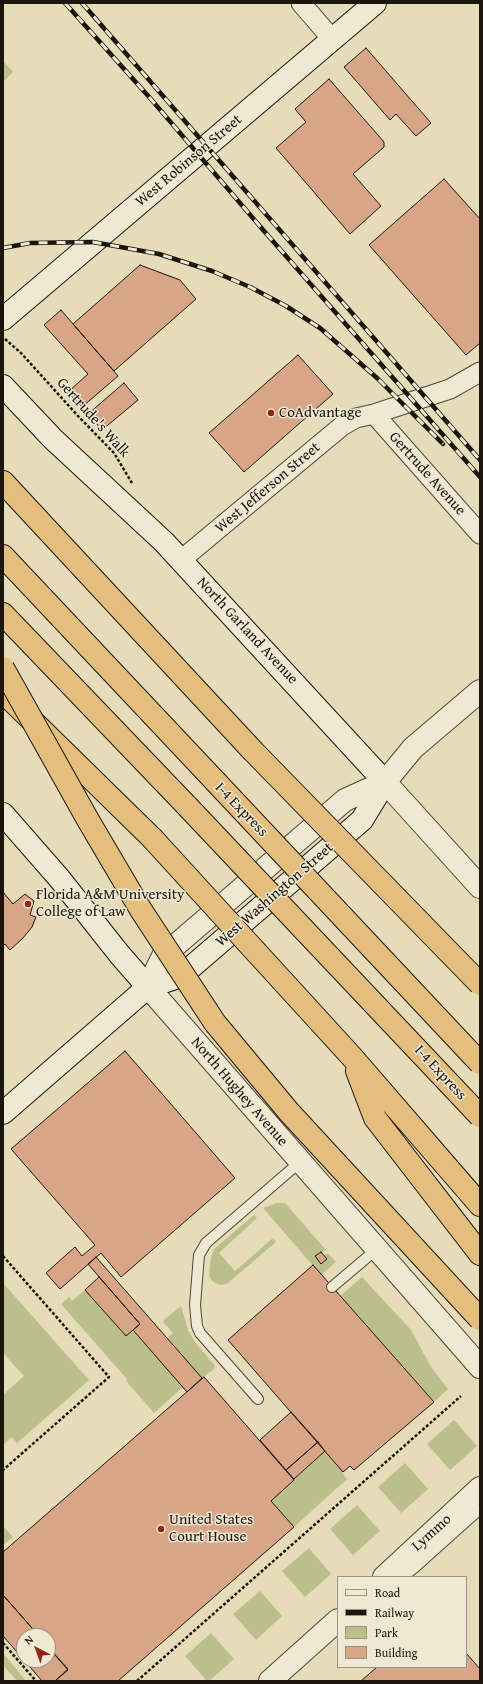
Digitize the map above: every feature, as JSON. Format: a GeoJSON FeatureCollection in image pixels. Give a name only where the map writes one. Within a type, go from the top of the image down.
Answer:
{"type":"FeatureCollection","features":[{"type":"Feature","properties":{"kind":"highway"},"geometry":{"type":"LineString","coordinates":[[3,482],[252,750],[480,984]]}},
{"type":"Feature","properties":{"kind":"highway","name":"I-4 Express"},"geometry":{"type":"LineString","coordinates":[[3,556],[480,1063]]}},
{"type":"Feature","properties":{"kind":"highway","name":"I-4 Express"},"geometry":{"type":"LineString","coordinates":[[3,614],[480,1116]]}},
{"type":"Feature","properties":{"kind":"highway"},"geometry":{"type":"LineString","coordinates":[[3,668],[99,839],[171,958],[215,1024],[288,1112],[480,1319]]}},
{"type":"Feature","properties":{"kind":"highway"},"geometry":{"type":"LineString","coordinates":[[3,692],[152,838],[352,1057],[480,1205]]}},
{"type":"Feature","properties":{"kind":"highway"},"geometry":{"type":"LineString","coordinates":[[352,1057],[375,1118],[480,1254]]}},
{"type":"Feature","properties":{"kind":"main road","name":"West Robinson Street"},"geometry":{"type":"LineString","coordinates":[[3,319],[374,3]]}},
{"type":"Feature","properties":{"kind":"main road","name":"North Garland Avenue"},"geometry":{"type":"LineString","coordinates":[[3,386],[52,439],[158,536],[181,560],[480,887]]}},
{"type":"Feature","properties":{"kind":"main road","name":"West Washington Street"},"geometry":{"type":"LineString","coordinates":[[3,1113],[148,987],[181,976],[362,820],[385,782],[413,748],[480,691]]}},
{"type":"Feature","properties":{"kind":"main road","name":"North Hughey Avenue"},"geometry":{"type":"LineString","coordinates":[[3,814],[59,878],[148,987],[480,1367]]}},
{"type":"Feature","properties":{"kind":"main road"},"geometry":{"type":"LineString","coordinates":[[385,1576],[480,1488]]}},
{"type":"Feature","properties":{"kind":"main road"},"geometry":{"type":"LineString","coordinates":[[270,1681],[337,1621]]}},
{"type":"Feature","properties":{"kind":"street"},"geometry":{"type":"LineString","coordinates":[[301,3],[332,39]]}},
{"type":"Feature","properties":{"kind":"street","name":"West Jefferson Street"},"geometry":{"type":"LineString","coordinates":[[181,560],[334,432],[365,416],[450,389],[480,372]]}},
{"type":"Feature","properties":{"kind":"street","name":"Gertrude Avenue"},"geometry":{"type":"LineString","coordinates":[[365,416],[480,534]]}},
{"type":"Feature","properties":{"kind":"lane"},"geometry":{"type":"LineString","coordinates":[[258,1399],[200,1333],[197,1326],[195,1305],[199,1254],[206,1243],[300,1162]]}},
{"type":"Feature","properties":{"kind":"lane"},"geometry":{"type":"LineString","coordinates":[[332,1287],[377,1249]]}},
{"type":"Feature","properties":{"kind":"lane","name":"Lymmo"},"geometry":{"type":"LineString","coordinates":[[403,1576],[480,1509]]}},
{"type":"Feature","properties":{"kind":"lane"},"geometry":{"type":"LineString","coordinates":[[277,1681],[337,1627]]}},
{"type":"Feature","properties":{"kind":"path","name":"Gertrude's Walk"},"geometry":{"type":"LineString","coordinates":[[3,337],[20,352],[114,453],[136,489]]}},
{"type":"Feature","properties":{"kind":"path"},"geometry":{"type":"LineString","coordinates":[[3,1256],[109,1377],[3,1470]]}},
{"type":"Feature","properties":{"kind":"path"},"geometry":{"type":"LineString","coordinates":[[137,1681],[461,1396]]}},
{"type":"Feature","properties":{"kind":"path"},"geometry":{"type":"LineString","coordinates":[[3,1643],[36,1681]]}},
{"type":"Feature","properties":{"kind":"green space"},"geometry":{"type":"Polygon","coordinates":[[[3,61],[13,72],[3,82],[3,61]]]}},
{"type":"Feature","properties":{"kind":"green space"},"geometry":{"type":"Polygon","coordinates":[[[277,1203],[285,1203],[326,1250],[315,1256],[321,1263],[324,1256],[328,1253],[336,1262],[321,1275],[263,1208],[277,1203]]]}},
{"type":"Feature","properties":{"kind":"green space"},"geometry":{"type":"Polygon","coordinates":[[[254,1215],[257,1218],[219,1253],[235,1271],[273,1238],[276,1242],[228,1283],[222,1285],[217,1284],[212,1281],[209,1275],[211,1257],[214,1249],[254,1215]]]}},
{"type":"Feature","properties":{"kind":"green space"},"geometry":{"type":"Polygon","coordinates":[[[362,1277],[411,1330],[431,1367],[448,1389],[434,1402],[340,1296],[362,1277]]]}},
{"type":"Feature","properties":{"kind":"green space"},"geometry":{"type":"Polygon","coordinates":[[[3,1283],[89,1380],[17,1443],[12,1437],[3,1445],[3,1395],[24,1376],[3,1353],[3,1283]]]}},
{"type":"Feature","properties":{"kind":"green space"},"geometry":{"type":"Polygon","coordinates":[[[85,1290],[126,1336],[133,1330],[183,1387],[154,1413],[126,1381],[127,1379],[61,1304],[69,1297],[72,1301],[85,1290]]]}},
{"type":"Feature","properties":{"kind":"green space"},"geometry":{"type":"Polygon","coordinates":[[[181,1306],[188,1330],[195,1342],[215,1366],[213,1370],[202,1378],[167,1338],[173,1333],[163,1322],[181,1306]]]}},
{"type":"Feature","properties":{"kind":"green space"},"geometry":{"type":"Polygon","coordinates":[[[454,1420],[477,1446],[450,1470],[427,1444],[454,1420]]]}},
{"type":"Feature","properties":{"kind":"green space"},"geometry":{"type":"Polygon","coordinates":[[[325,1451],[347,1479],[294,1527],[271,1501],[325,1451]]]}},
{"type":"Feature","properties":{"kind":"green space"},"geometry":{"type":"Polygon","coordinates":[[[405,1463],[428,1489],[401,1513],[378,1487],[405,1463]]]}},
{"type":"Feature","properties":{"kind":"green space"},"geometry":{"type":"Polygon","coordinates":[[[357,1505],[380,1531],[353,1555],[330,1529],[357,1505]]]}},
{"type":"Feature","properties":{"kind":"green space"},"geometry":{"type":"Polygon","coordinates":[[[3,1526],[13,1537],[3,1545],[3,1526]]]}},
{"type":"Feature","properties":{"kind":"green space"},"geometry":{"type":"Polygon","coordinates":[[[309,1548],[331,1574],[305,1597],[282,1571],[309,1548]]]}},
{"type":"Feature","properties":{"kind":"green space"},"geometry":{"type":"Polygon","coordinates":[[[260,1591],[282,1616],[256,1640],[233,1614],[260,1591]]]}},
{"type":"Feature","properties":{"kind":"green space"},"geometry":{"type":"Polygon","coordinates":[[[211,1633],[234,1659],[209,1681],[207,1681],[185,1656],[211,1633]]]}},
{"type":"Feature","properties":{"kind":"green space"},"geometry":{"type":"Polygon","coordinates":[[[3,1653],[26,1681],[17,1681],[3,1665],[3,1653]]]}},
{"type":"Feature","properties":{"kind":"building"},"geometry":{"type":"Polygon","coordinates":[[[366,48],[431,123],[416,136],[396,114],[390,120],[344,67],[366,48]]]}},
{"type":"Feature","properties":{"kind":"building"},"geometry":{"type":"Polygon","coordinates":[[[329,79],[384,142],[384,147],[353,174],[381,206],[350,234],[276,148],[306,122],[295,109],[329,79]]]}},
{"type":"Feature","properties":{"kind":"building"},"geometry":{"type":"Polygon","coordinates":[[[444,179],[480,219],[480,343],[466,355],[369,245],[444,179]]]}},
{"type":"Feature","properties":{"kind":"building"},"geometry":{"type":"Polygon","coordinates":[[[140,265],[180,280],[196,299],[114,371],[73,324],[140,265]]]}},
{"type":"Feature","properties":{"kind":"building"},"geometry":{"type":"Polygon","coordinates":[[[61,310],[118,376],[82,407],[68,392],[88,374],[44,325],[61,310]]]}},
{"type":"Feature","properties":{"kind":"building","name":"CoAdvantage"},"geometry":{"type":"Polygon","coordinates":[[[298,355],[333,394],[244,472],[209,433],[298,355]]]}},
{"type":"Feature","properties":{"kind":"building"},"geometry":{"type":"Polygon","coordinates":[[[124,383],[138,400],[102,430],[88,414],[124,383]]]}},
{"type":"Feature","properties":{"kind":"building","name":"Florida A&M University College of Law"},"geometry":{"type":"Polygon","coordinates":[[[3,892],[13,904],[25,894],[34,901],[30,915],[36,917],[32,927],[10,950],[5,944],[3,946],[3,892]]]}},
{"type":"Feature","properties":{"kind":"building"},"geometry":{"type":"Polygon","coordinates":[[[125,1051],[235,1178],[121,1277],[101,1253],[60,1289],[46,1273],[75,1247],[82,1256],[95,1245],[11,1149],[125,1051]]]}},
{"type":"Feature","properties":{"kind":"building"},"geometry":{"type":"Polygon","coordinates":[[[321,1252],[327,1259],[321,1264],[315,1256],[321,1252]]]}},
{"type":"Feature","properties":{"kind":"building"},"geometry":{"type":"Polygon","coordinates":[[[96,1257],[202,1378],[187,1392],[133,1330],[140,1324],[88,1264],[96,1257]]]}},
{"type":"Feature","properties":{"kind":"building"},"geometry":{"type":"Polygon","coordinates":[[[313,1265],[434,1402],[354,1470],[350,1466],[343,1472],[228,1340],[313,1265]]]}},
{"type":"Feature","properties":{"kind":"building"},"geometry":{"type":"Polygon","coordinates":[[[99,1277],[140,1324],[126,1336],[85,1290],[99,1277]]]}},
{"type":"Feature","properties":{"kind":"building","name":"United States Court House"},"geometry":{"type":"Polygon","coordinates":[[[204,1377],[294,1480],[271,1501],[294,1527],[118,1681],[55,1681],[68,1669],[56,1656],[56,1628],[32,1628],[3,1595],[3,1552],[204,1377]]]}},
{"type":"Feature","properties":{"kind":"building"},"geometry":{"type":"Polygon","coordinates":[[[291,1412],[318,1442],[286,1470],[260,1440],[291,1412]]]}},
{"type":"Feature","properties":{"kind":"building"},"geometry":{"type":"Polygon","coordinates":[[[318,1442],[325,1451],[294,1479],[286,1470],[318,1442]]]}},
{"type":"Feature","properties":{"kind":"building"},"geometry":{"type":"Polygon","coordinates":[[[3,1595],[32,1628],[16,1628],[16,1651],[3,1636],[3,1595]]]}},
{"type":"Feature","properties":{"kind":"building"},"geometry":{"type":"Polygon","coordinates":[[[467,1654],[480,1669],[480,1681],[361,1681],[376,1668],[467,1668],[467,1654]]]}},
{"type":"Feature","properties":{"kind":"building"},"geometry":{"type":"Polygon","coordinates":[[[56,1656],[68,1670],[55,1681],[42,1681],[31,1668],[56,1668],[56,1656]]]}},
{"type":"Feature","properties":{"kind":"railway"},"geometry":{"type":"LineString","coordinates":[[65,3],[150,98],[264,231],[480,477]]}},
{"type":"Feature","properties":{"kind":"railway"},"geometry":{"type":"LineString","coordinates":[[82,3],[480,460]]}},
{"type":"Feature","properties":{"kind":"railway"},"geometry":{"type":"LineString","coordinates":[[3,248],[30,243],[93,242],[159,254],[212,271],[250,287],[286,306],[320,328],[377,378],[443,444]]}},
{"type":"Feature","properties":{"kind":"place","name":"CoAdvantage"},"geometry":{"type":"Point","coordinates":[271,413]}},
{"type":"Feature","properties":{"kind":"place","name":"Florida A&M University College of Law"},"geometry":{"type":"Point","coordinates":[28,904]}},
{"type":"Feature","properties":{"kind":"place","name":"United States Court House"},"geometry":{"type":"Point","coordinates":[161,1529]}}]}
